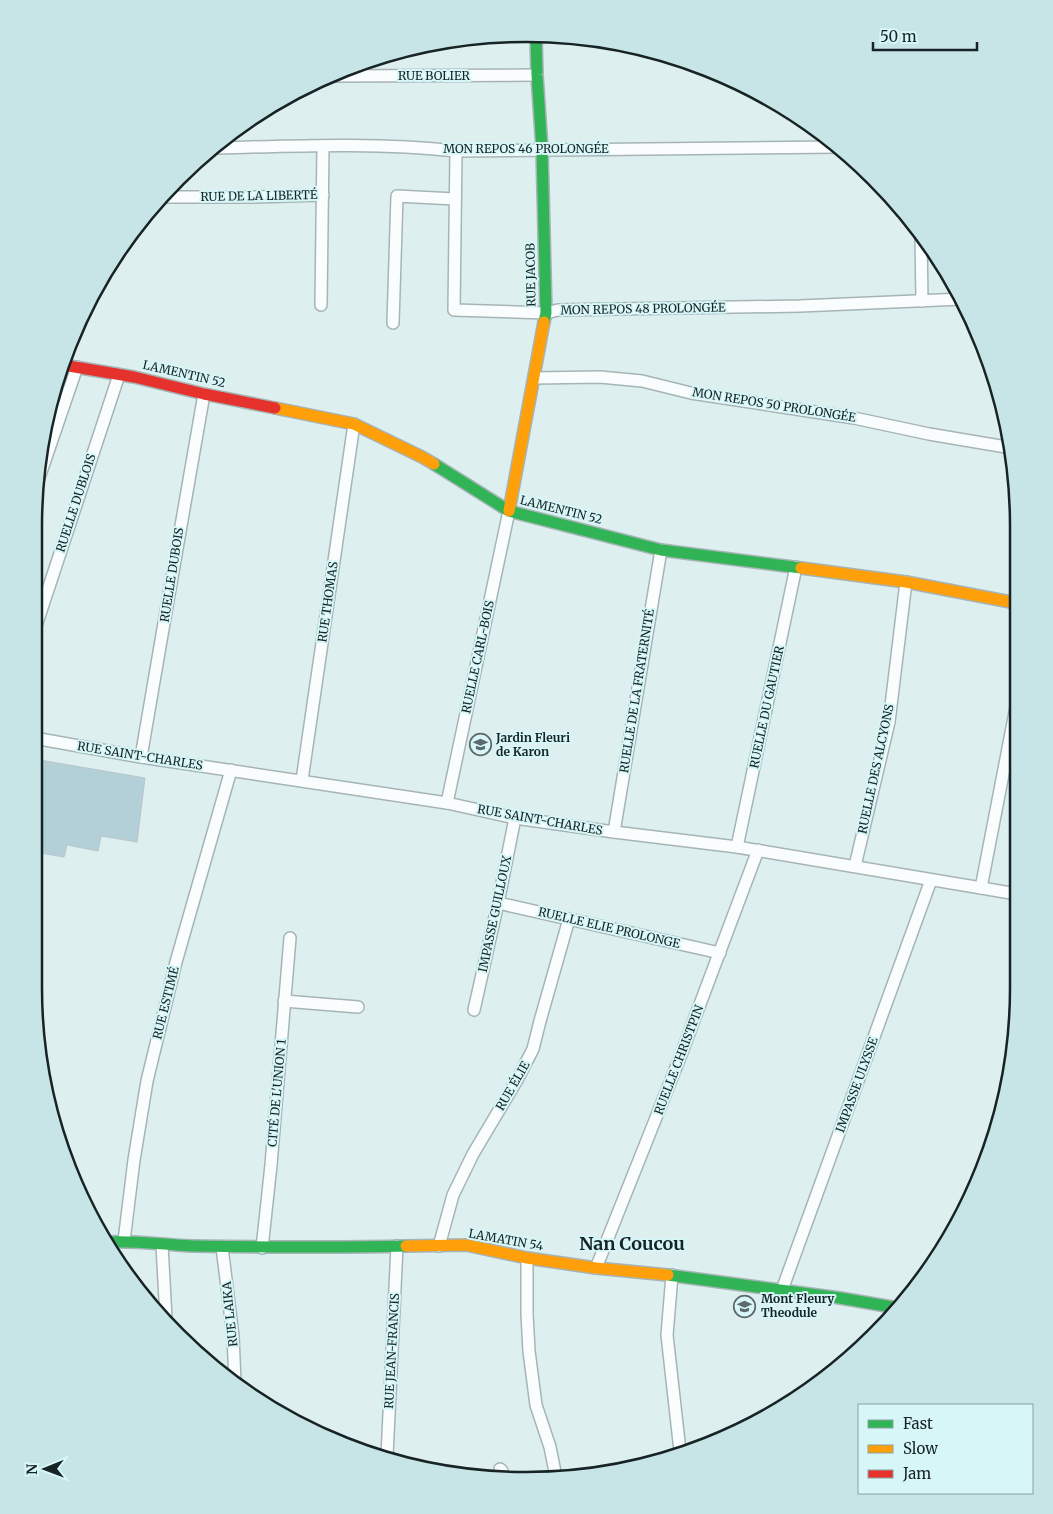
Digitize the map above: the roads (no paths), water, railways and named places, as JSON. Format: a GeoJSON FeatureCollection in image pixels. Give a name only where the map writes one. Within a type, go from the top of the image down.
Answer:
{"type":"FeatureCollection","features":[{"type":"Feature","properties":{"kind":"street","name":"RUE JACOB"},"geometry":{"type":"LineString","coordinates":[[509,511],[546,313],[542,149],[536,43]]}},
{"type":"Feature","properties":{"kind":"street","name":"RUE BOLIER"},"geometry":{"type":"LineString","coordinates":[[349,76],[537,75]]}},
{"type":"Feature","properties":{"kind":"street"},"geometry":{"type":"LineString","coordinates":[[321,305],[323,146]]}},
{"type":"Feature","properties":{"kind":"street","name":"MON REPOS 46 PROLONGÉE"},"geometry":{"type":"LineString","coordinates":[[226,148],[420,147],[456,151],[826,147]]}},
{"type":"Feature","properties":{"kind":"street","name":"MON REPOS 48 PROLONGÉE"},"geometry":{"type":"LineString","coordinates":[[456,151],[454,310],[546,313],[558,310],[790,306],[954,299]]}},
{"type":"Feature","properties":{"kind":"street","name":"RUE DE LA LIBERTÉ"},"geometry":{"type":"LineString","coordinates":[[173,196],[323,195]]}},
{"type":"Feature","properties":{"kind":"street"},"geometry":{"type":"LineString","coordinates":[[393,323],[397,196],[455,199]]}},
{"type":"Feature","properties":{"kind":"street"},"geometry":{"type":"LineString","coordinates":[[920,246],[922,301]]}},
{"type":"Feature","properties":{"kind":"street","name":"LAMENTIN 52"},"geometry":{"type":"LineString","coordinates":[[70,366],[119,374],[204,394],[354,424],[422,457],[509,511],[661,550],[906,582],[1010,602]]}},
{"type":"Feature","properties":{"kind":"street"},"geometry":{"type":"LineString","coordinates":[[50,443],[77,367]]}},
{"type":"Feature","properties":{"kind":"street","name":"RUELLE DUBLOIS"},"geometry":{"type":"LineString","coordinates":[[43,605],[119,374]]}},
{"type":"Feature","properties":{"kind":"street","name":"MON REPOS 50 PROLONGÉE"},"geometry":{"type":"LineString","coordinates":[[534,378],[600,377],[642,381],[691,393],[854,418],[929,434],[1003,447]]}},
{"type":"Feature","properties":{"kind":"street","name":"RUELLE DUBOIS"},"geometry":{"type":"LineString","coordinates":[[141,757],[204,394]]}},
{"type":"Feature","properties":{"kind":"street","name":"RUE THOMAS"},"geometry":{"type":"LineString","coordinates":[[302,780],[354,424]]}},
{"type":"Feature","properties":{"kind":"street","name":"RUELLE CARL-BOIS"},"geometry":{"type":"LineString","coordinates":[[448,803],[509,511]]}},
{"type":"Feature","properties":{"kind":"street","name":"RUELLE DE LA FRATERNITÉ"},"geometry":{"type":"LineString","coordinates":[[614,832],[661,550]]}},
{"type":"Feature","properties":{"kind":"street","name":"RUELLE DU GAUTIER"},"geometry":{"type":"LineString","coordinates":[[737,847],[796,567]]}},
{"type":"Feature","properties":{"kind":"street","name":"RUELLE DES ALCYONS"},"geometry":{"type":"LineString","coordinates":[[855,866],[889,722],[906,582]]}},
{"type":"Feature","properties":{"kind":"street"},"geometry":{"type":"LineString","coordinates":[[981,888],[1010,738]]}},
{"type":"Feature","properties":{"kind":"street","name":"RUE SAINT-CHARLES"},"geometry":{"type":"LineString","coordinates":[[43,740],[141,757],[448,803],[515,818],[758,850],[1010,893]]}},
{"type":"Feature","properties":{"kind":"street","name":"RUE ESTIMÉ"},"geometry":{"type":"LineString","coordinates":[[124,1241],[134,1160],[147,1080],[176,962],[231,770]]}},
{"type":"Feature","properties":{"kind":"street","name":"IMPASSE GUILLOUX"},"geometry":{"type":"LineString","coordinates":[[474,1010],[515,818]]}},
{"type":"Feature","properties":{"kind":"street","name":"RUELLE CHRISTPIN"},"geometry":{"type":"LineString","coordinates":[[596,1268],[720,953],[758,850]]}},
{"type":"Feature","properties":{"kind":"street","name":"IMPASSE ULYSSE"},"geometry":{"type":"LineString","coordinates":[[782,1290],[932,880]]}},
{"type":"Feature","properties":{"kind":"street","name":"RUELLE ELIE PROLONGE"},"geometry":{"type":"LineString","coordinates":[[498,903],[720,953]]}},
{"type":"Feature","properties":{"kind":"street","name":"RUE ÉLIE"},"geometry":{"type":"LineString","coordinates":[[439,1246],[453,1195],[473,1154],[533,1049],[569,918]]}},
{"type":"Feature","properties":{"kind":"street","name":"CITÉ DE L'UNION 1"},"geometry":{"type":"LineString","coordinates":[[262,1248],[290,938]]}},
{"type":"Feature","properties":{"kind":"street"},"geometry":{"type":"LineString","coordinates":[[284,1001],[358,1007]]}},
{"type":"Feature","properties":{"kind":"street","name":"LAMATIN 54"},"geometry":{"type":"LineString","coordinates":[[115,1242],[262,1248],[466,1245],[527,1258],[596,1268],[672,1275],[890,1307]]}},
{"type":"Feature","properties":{"kind":"street"},"geometry":{"type":"LineString","coordinates":[[162,1245],[166,1310]]}},
{"type":"Feature","properties":{"kind":"street","name":"RUE JEAN-FRANCIS"},"geometry":{"type":"LineString","coordinates":[[387,1451],[397,1246]]}},
{"type":"Feature","properties":{"kind":"street","name":"RUE LAIKA"},"geometry":{"type":"LineString","coordinates":[[222,1247],[233,1336],[235,1373]]}},
{"type":"Feature","properties":{"kind":"street"},"geometry":{"type":"LineString","coordinates":[[527,1258],[529,1351],[536,1405],[550,1447],[555,1470]]}},
{"type":"Feature","properties":{"kind":"street"},"geometry":{"type":"LineString","coordinates":[[672,1275],[668,1335],[680,1447]]}},
{"type":"Feature","properties":{"kind":"place","name":"Jardin Fleuri de Karon"},"geometry":{"type":"Point","coordinates":[480,745]}},
{"type":"Feature","properties":{"kind":"place","name":"Mont Fleury Theodule"},"geometry":{"type":"Point","coordinates":[745,1306]}},
{"type":"Feature","properties":{"kind":"district","name":"Nan Coucou"},"geometry":{"type":"Point","coordinates":[632,1244]}}]}
